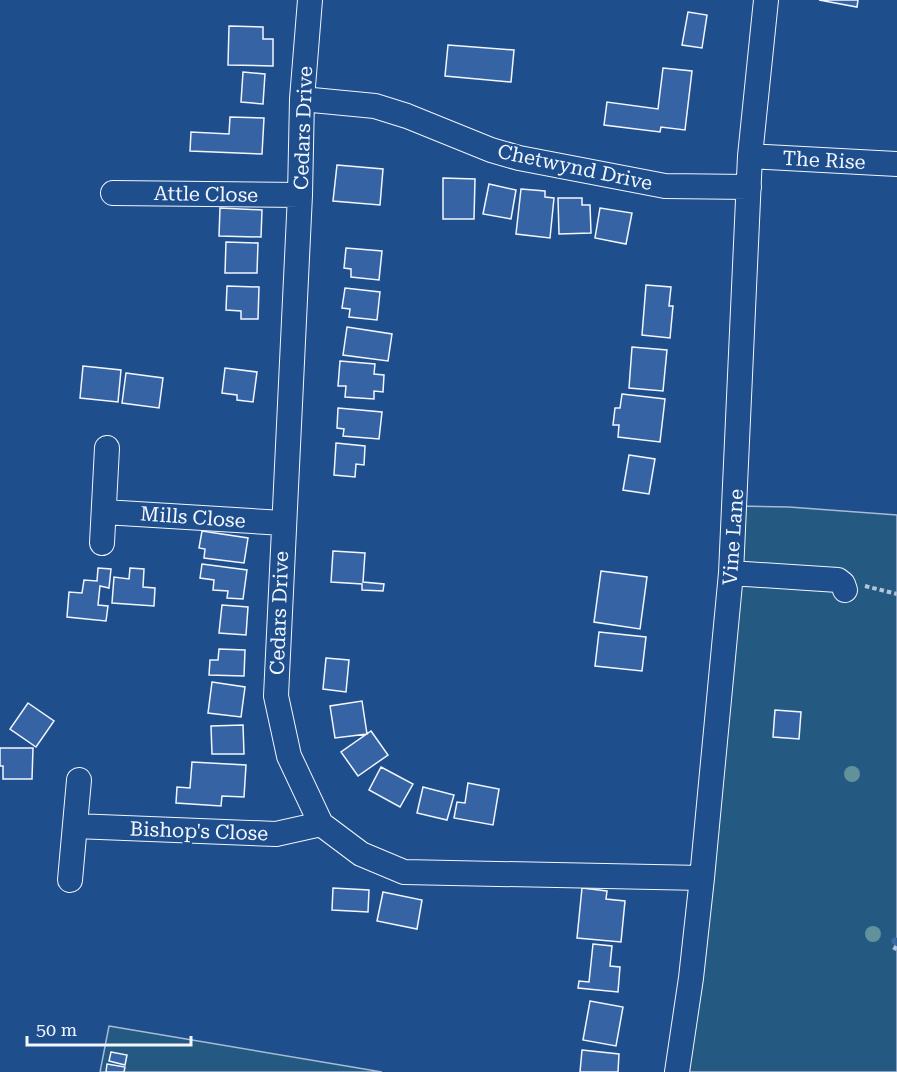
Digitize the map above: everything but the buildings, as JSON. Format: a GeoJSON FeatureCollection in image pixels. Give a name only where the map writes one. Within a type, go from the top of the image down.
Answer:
{"type":"FeatureCollection","features":[{"type":"Feature","properties":{"kind":"street","name":"Cedars Drive"},"geometry":{"type":"LineString","coordinates":[[310,0],[302,99],[300,195],[276,696],[289,756],[321,824],[361,854],[404,872],[702,878]]}},
{"type":"Feature","properties":{"kind":"street","name":"Vine Lane"},"geometry":{"type":"LineString","coordinates":[[677,1072],[691,978],[702,878],[731,573],[750,156],[766,0]]}},
{"type":"Feature","properties":{"kind":"street","name":"Chetwynd Drive"},"geometry":{"type":"LineString","coordinates":[[302,99],[375,106],[407,116],[491,150],[519,158],[665,186],[749,187]]}},
{"type":"Feature","properties":{"kind":"street","name":"The Rise"},"geometry":{"type":"LineString","coordinates":[[750,156],[897,164]]}},
{"type":"Feature","properties":{"kind":"street","name":"Attle Close"},"geometry":{"type":"LineString","coordinates":[[113,193],[300,195]]}},
{"type":"Feature","properties":{"kind":"street"},"geometry":{"type":"LineString","coordinates":[[102,543],[107,448]]}},
{"type":"Feature","properties":{"kind":"street","name":"Mills Close"},"geometry":{"type":"LineString","coordinates":[[104,512],[283,523]]}},
{"type":"Feature","properties":{"kind":"street"},"geometry":{"type":"LineString","coordinates":[[731,573],[838,580],[843,584],[844,590]]}},
{"type":"Feature","properties":{"kind":"street"},"geometry":{"type":"LineString","coordinates":[[766,575],[783,582],[791,589]]}},
{"type":"Feature","properties":{"kind":"street"},"geometry":{"type":"LineString","coordinates":[[70,880],[79,780]]}},
{"type":"Feature","properties":{"kind":"street","name":"Bishop's Close"},"geometry":{"type":"LineString","coordinates":[[75,826],[276,834],[321,824]]}},
{"type":"Feature","properties":{"kind":"path"},"geometry":{"type":"LineString","coordinates":[[894,950],[897,945]]}},
{"type":"Feature","properties":{"kind":"shaded area"},"geometry":{"type":"Polygon","coordinates":[[[735,506],[789,507],[897,515],[897,1072],[680,1072],[735,506]]]}},
{"type":"Feature","properties":{"kind":"shaded area"},"geometry":{"type":"Polygon","coordinates":[[[109,1026],[382,1072],[100,1072],[109,1026]]]}}]}
